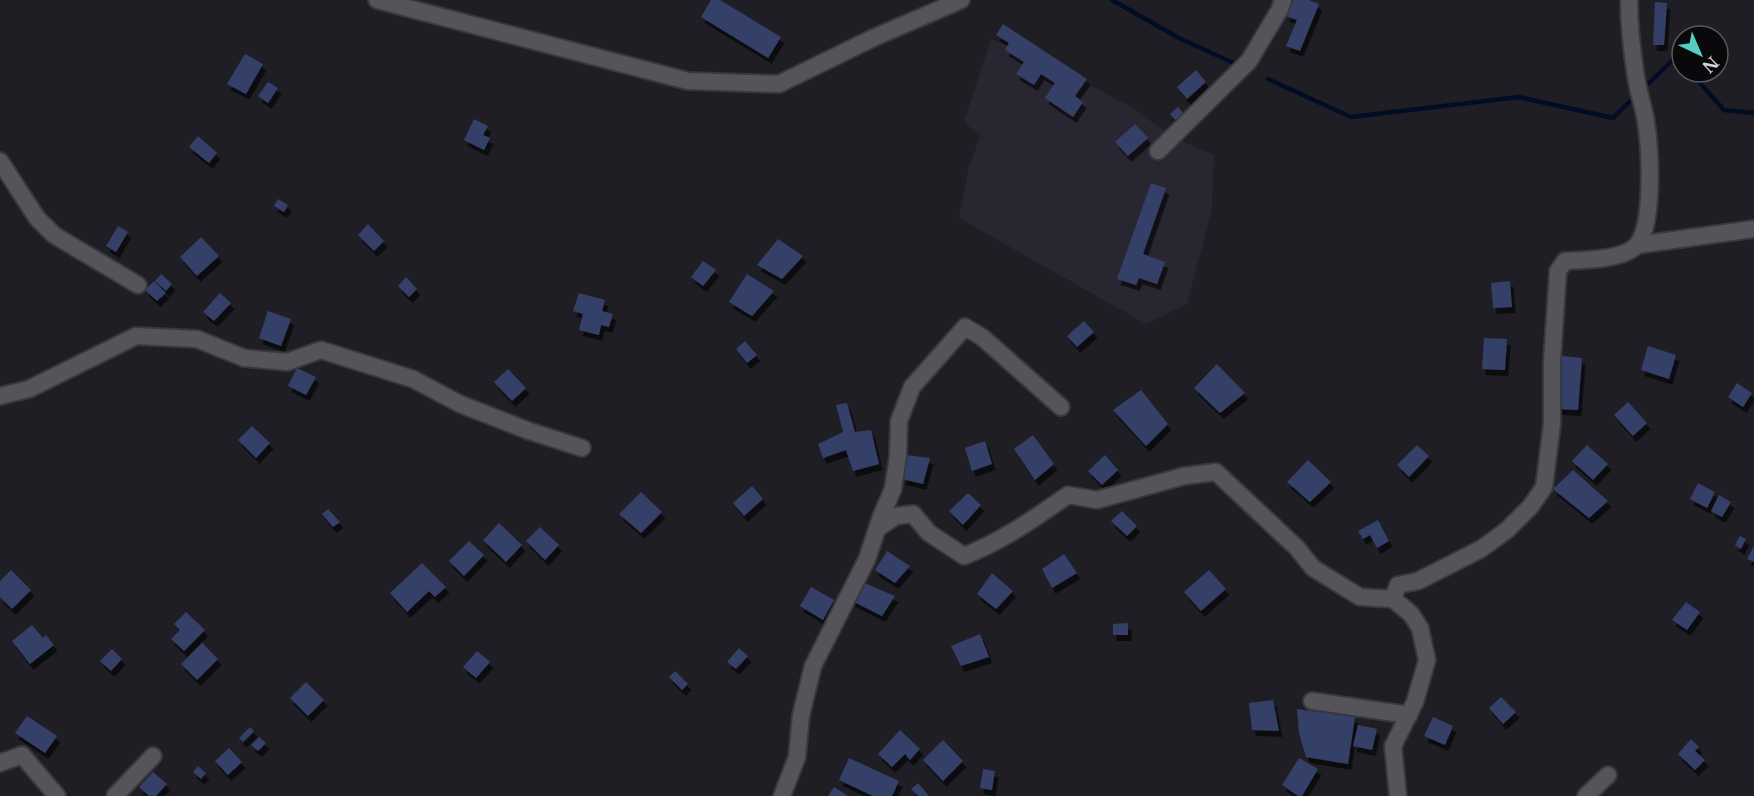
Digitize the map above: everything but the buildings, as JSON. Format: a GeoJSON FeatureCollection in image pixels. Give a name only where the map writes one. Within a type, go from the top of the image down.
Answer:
{"type":"FeatureCollection","features":[{"type":"Feature","properties":{"kind":"street"},"geometry":{"type":"LineString","coordinates":[[377,0],[688,81],[779,84],[873,38],[961,0]]}},
{"type":"Feature","properties":{"kind":"street"},"geometry":{"type":"LineString","coordinates":[[1158,151],[1249,61],[1283,0]]}},
{"type":"Feature","properties":{"kind":"street"},"geometry":{"type":"LineString","coordinates":[[1629,0],[1631,45],[1646,122],[1650,159],[1648,220],[1637,245]]}},
{"type":"Feature","properties":{"kind":"street"},"geometry":{"type":"LineString","coordinates":[[0,161],[37,218],[54,235],[138,285]]}},
{"type":"Feature","properties":{"kind":"street"},"geometry":{"type":"LineString","coordinates":[[1393,599],[1398,585],[1418,581],[1481,549],[1507,530],[1531,506],[1544,487],[1552,424],[1552,361],[1558,271],[1565,261],[1602,258],[1630,250],[1637,245],[1754,230]]}},
{"type":"Feature","properties":{"kind":"street"},"geometry":{"type":"LineString","coordinates":[[782,796],[797,757],[801,715],[813,666],[867,560],[880,517],[894,489],[899,421],[912,387],[965,327],[982,337],[1061,407]]}},
{"type":"Feature","properties":{"kind":"street"},"geometry":{"type":"LineString","coordinates":[[0,396],[29,389],[136,336],[197,339],[244,358],[287,362],[321,350],[413,379],[460,404],[529,431],[582,448]]}},
{"type":"Feature","properties":{"kind":"street"},"geometry":{"type":"LineString","coordinates":[[878,528],[896,516],[913,514],[929,533],[964,556],[1003,537],[1068,495],[1097,500],[1184,476],[1216,472],[1297,548],[1313,568],[1360,597],[1393,599],[1411,614],[1420,628],[1426,660],[1415,702],[1393,746],[1398,796]]}},
{"type":"Feature","properties":{"kind":"street"},"geometry":{"type":"LineString","coordinates":[[1312,701],[1409,715]]}},
{"type":"Feature","properties":{"kind":"street"},"geometry":{"type":"LineString","coordinates":[[0,763],[22,755],[57,796]]}},
{"type":"Feature","properties":{"kind":"street"},"geometry":{"type":"LineString","coordinates":[[115,796],[153,756]]}},
{"type":"Feature","properties":{"kind":"street"},"geometry":{"type":"LineString","coordinates":[[1586,796],[1608,775]]}},
{"type":"Feature","properties":{"kind":"shaded area"},"geometry":{"type":"Polygon","coordinates":[[[991,39],[1057,67],[1131,107],[1173,137],[1214,155],[1212,210],[1187,304],[1146,324],[959,218],[969,167],[980,136],[964,122],[991,39]]]}},
{"type":"Feature","properties":{"kind":"waterway"},"geometry":{"type":"LineString","coordinates":[[1112,0],[1179,38],[1240,66]]}},
{"type":"Feature","properties":{"kind":"waterway"},"geometry":{"type":"LineString","coordinates":[[1649,83],[1670,63]]}},
{"type":"Feature","properties":{"kind":"waterway"},"geometry":{"type":"LineString","coordinates":[[1268,79],[1351,117],[1519,97],[1613,118],[1629,102]]}},
{"type":"Feature","properties":{"kind":"waterway"},"geometry":{"type":"LineString","coordinates":[[1701,84],[1724,110],[1754,113]]}}]}
